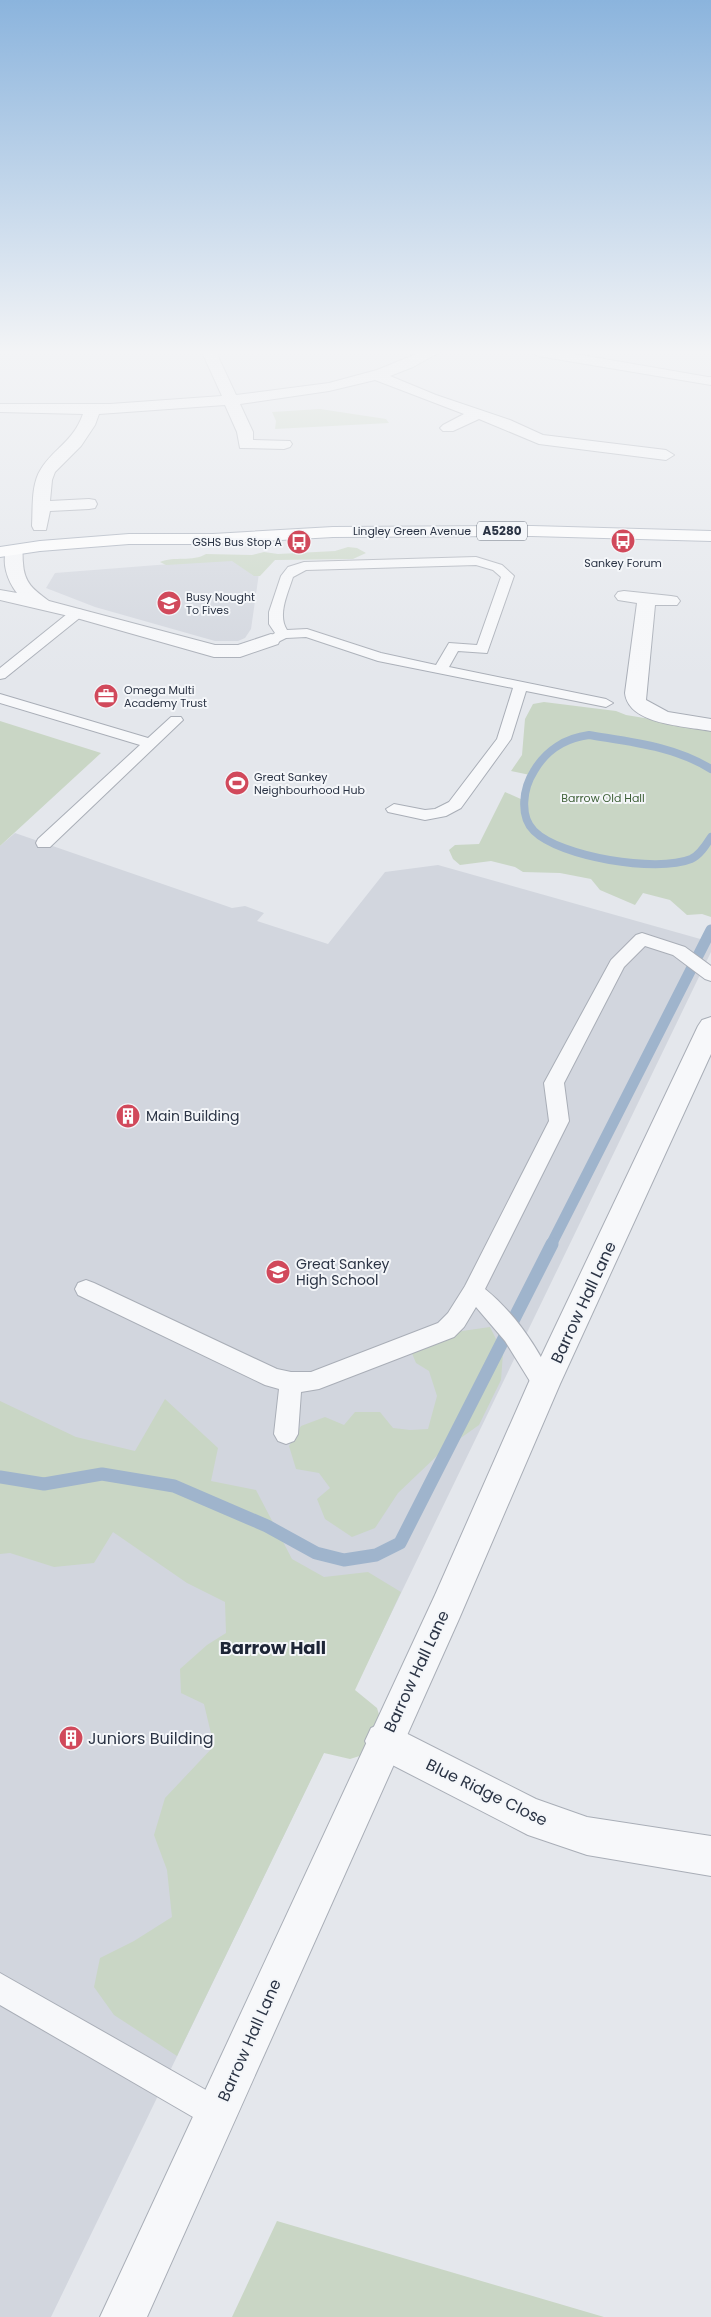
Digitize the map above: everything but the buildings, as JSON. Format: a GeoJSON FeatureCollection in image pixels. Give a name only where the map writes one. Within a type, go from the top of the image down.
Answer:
{"type":"FeatureCollection","features":[{"type":"Feature","properties":{"kind":"main road","name":"Lingley Green Avenue"},"geometry":{"type":"LineString","coordinates":[[7,558],[145,550],[213,539],[332,532],[532,531],[711,536]]}},
{"type":"Feature","properties":{"kind":"main road","name":"Lingley Green Avenue"},"geometry":{"type":"LineString","coordinates":[[671,536],[711,541]]}},
{"type":"Feature","properties":{"kind":"street"},"geometry":{"type":"LineString","coordinates":[[40,526],[44,480],[48,470],[58,460]]}},
{"type":"Feature","properties":{"kind":"street"},"geometry":{"type":"LineString","coordinates":[[43,506],[89,504]]}},
{"type":"Feature","properties":{"kind":"street"},"geometry":{"type":"LineString","coordinates":[[7,558],[20,588],[44,605]]}},
{"type":"Feature","properties":{"kind":"street"},"geometry":{"type":"LineString","coordinates":[[0,595],[77,613],[214,651],[240,651],[277,637]]}},
{"type":"Feature","properties":{"kind":"street"},"geometry":{"type":"LineString","coordinates":[[624,596],[671,601]]}},
{"type":"Feature","properties":{"kind":"street"},"geometry":{"type":"LineString","coordinates":[[647,598],[635,692],[636,702],[660,715],[711,724]]}},
{"type":"Feature","properties":{"kind":"street","name":"Barrow Hall Lane"},"geometry":{"type":"LineString","coordinates":[[123,2317],[489,1512],[544,1384],[711,1026]]}},
{"type":"Feature","properties":{"kind":"street","name":"Blue Ridge Close"},"geometry":{"type":"LineString","coordinates":[[384,1742],[528,1816],[578,1833],[711,1856]]}},
{"type":"Feature","properties":{"kind":"lane"},"geometry":{"type":"LineString","coordinates":[[442,669],[454,646],[482,650],[508,576],[503,570],[492,564],[476,561],[304,566],[293,570],[288,576],[276,612],[277,637],[307,633],[378,657],[606,702]]}},
{"type":"Feature","properties":{"kind":"lane"},"geometry":{"type":"LineString","coordinates":[[0,675],[77,613]]}},
{"type":"Feature","properties":{"kind":"lane"},"geometry":{"type":"LineString","coordinates":[[394,810],[411,814],[432,815],[449,810],[455,805],[504,739],[521,685]]}},
{"type":"Feature","properties":{"kind":"lane"},"geometry":{"type":"LineString","coordinates":[[0,698],[151,744]]}},
{"type":"Feature","properties":{"kind":"lane"},"geometry":{"type":"LineString","coordinates":[[44,843],[176,720]]}},
{"type":"Feature","properties":{"kind":"lane"},"geometry":{"type":"LineString","coordinates":[[86,1289],[273,1378],[290,1382],[311,1382],[446,1330],[456,1320],[473,1292],[559,1120],[554,1083],[617,964],[642,939],[679,951],[705,971]]}},
{"type":"Feature","properties":{"kind":"lane"},"geometry":{"type":"LineString","coordinates":[[473,1292],[489,1303],[499,1315],[544,1384]]}},
{"type":"Feature","properties":{"kind":"lane"},"geometry":{"type":"LineString","coordinates":[[286,1434],[290,1382]]}},
{"type":"Feature","properties":{"kind":"lane"},"geometry":{"type":"LineString","coordinates":[[0,1988],[216,2113]]}},
{"type":"Feature","properties":{"kind":"shaded area","name":"Busy Nought To Fives"},"geometry":{"type":"Polygon","coordinates":[[[234,559],[259,573],[251,629],[245,638],[238,641],[215,641],[95,607],[46,588],[55,573],[234,559]]]}},
{"type":"Feature","properties":{"kind":"shaded area","name":"Great Sankey High School"},"geometry":{"type":"Polygon","coordinates":[[[15,833],[232,908],[245,906],[264,913],[257,921],[328,944],[385,872],[438,865],[711,942],[711,952],[51,2317],[0,2317],[0,846],[15,833]]]}},
{"type":"Feature","properties":{"kind":"green space"},"geometry":{"type":"Polygon","coordinates":[[[348,547],[357,548],[366,553],[353,559],[275,560],[260,576],[254,576],[232,561],[166,565],[160,562],[171,559],[195,558],[206,554],[252,555],[264,552],[278,554],[335,551],[348,547]]]}},
{"type":"Feature","properties":{"kind":"green space","name":"Barrow Old Hall"},"geometry":{"type":"Polygon","coordinates":[[[544,702],[616,711],[626,715],[711,729],[711,917],[702,914],[687,915],[670,900],[643,893],[635,905],[600,890],[591,879],[560,873],[523,872],[515,867],[491,861],[460,865],[453,859],[449,850],[455,845],[479,844],[505,792],[523,800],[530,775],[511,771],[522,755],[525,719],[533,704],[544,702]]]}},
{"type":"Feature","properties":{"kind":"green space"},"geometry":{"type":"Polygon","coordinates":[[[0,721],[101,753],[0,846],[0,721]]]}},
{"type":"Feature","properties":{"kind":"green space"},"geometry":{"type":"Polygon","coordinates":[[[490,1327],[503,1353],[501,1380],[479,1425],[441,1452],[398,1493],[375,1528],[352,1537],[325,1519],[317,1499],[330,1488],[319,1473],[296,1469],[289,1446],[301,1426],[325,1417],[344,1425],[355,1412],[380,1412],[393,1428],[410,1430],[428,1429],[437,1396],[429,1371],[416,1363],[411,1351],[462,1331],[490,1327]]]}},
{"type":"Feature","properties":{"kind":"green space"},"geometry":{"type":"Polygon","coordinates":[[[165,1399],[218,1448],[211,1481],[256,1490],[292,1559],[324,1577],[368,1572],[401,1592],[355,1690],[377,1708],[383,1728],[366,1754],[350,1759],[324,1753],[177,2056],[114,2015],[94,1987],[100,1958],[134,1941],[172,1917],[167,1870],[154,1835],[165,1798],[214,1746],[204,1704],[181,1693],[180,1669],[207,1645],[226,1633],[225,1602],[187,1583],[113,1532],[94,1563],[54,1567],[10,1553],[0,1554],[0,1401],[76,1437],[135,1451],[165,1399]]]}},
{"type":"Feature","properties":{"kind":"green space"},"geometry":{"type":"Polygon","coordinates":[[[277,2221],[604,2317],[232,2317],[277,2221]]]}},
{"type":"Feature","properties":{"kind":"waterway"},"geometry":{"type":"LineString","coordinates":[[711,769],[697,761],[667,750],[589,735],[565,742],[544,757],[530,778],[524,802],[529,825],[547,840],[586,855],[610,860],[633,863],[676,863],[691,859],[697,855],[711,837]]}},
{"type":"Feature","properties":{"kind":"waterway"},"geometry":{"type":"LineString","coordinates":[[551,1245],[711,930]]}},
{"type":"Feature","properties":{"kind":"waterway"},"geometry":{"type":"LineString","coordinates":[[0,1477],[44,1484],[102,1474],[174,1486],[267,1526],[316,1553],[344,1560],[376,1555],[400,1543],[552,1244]]}},
{"type":"Feature","properties":{"kind":"place","name":"Sankey Forum"},"geometry":{"type":"Point","coordinates":[623,541]}},
{"type":"Feature","properties":{"kind":"place","name":"GSHS Bus Stop A"},"geometry":{"type":"Point","coordinates":[299,542]}},
{"type":"Feature","properties":{"kind":"place","name":"Busy Nought To Fives"},"geometry":{"type":"Point","coordinates":[169,603]}},
{"type":"Feature","properties":{"kind":"place","name":"Omega Multi Academy Trust"},"geometry":{"type":"Point","coordinates":[106,696]}},
{"type":"Feature","properties":{"kind":"place","name":"Great Sankey Neighbourhood Hub"},"geometry":{"type":"Point","coordinates":[237,783]}},
{"type":"Feature","properties":{"kind":"place","name":"Main Building"},"geometry":{"type":"Point","coordinates":[128,1116]}},
{"type":"Feature","properties":{"kind":"place","name":"Great Sankey High School"},"geometry":{"type":"Point","coordinates":[278,1272]}},
{"type":"Feature","properties":{"kind":"place","name":"Juniors Building"},"geometry":{"type":"Point","coordinates":[71,1738]}},
{"type":"Feature","properties":{"kind":"district","name":"Barrow Hall"},"geometry":{"type":"Point","coordinates":[273,1648]}}]}
